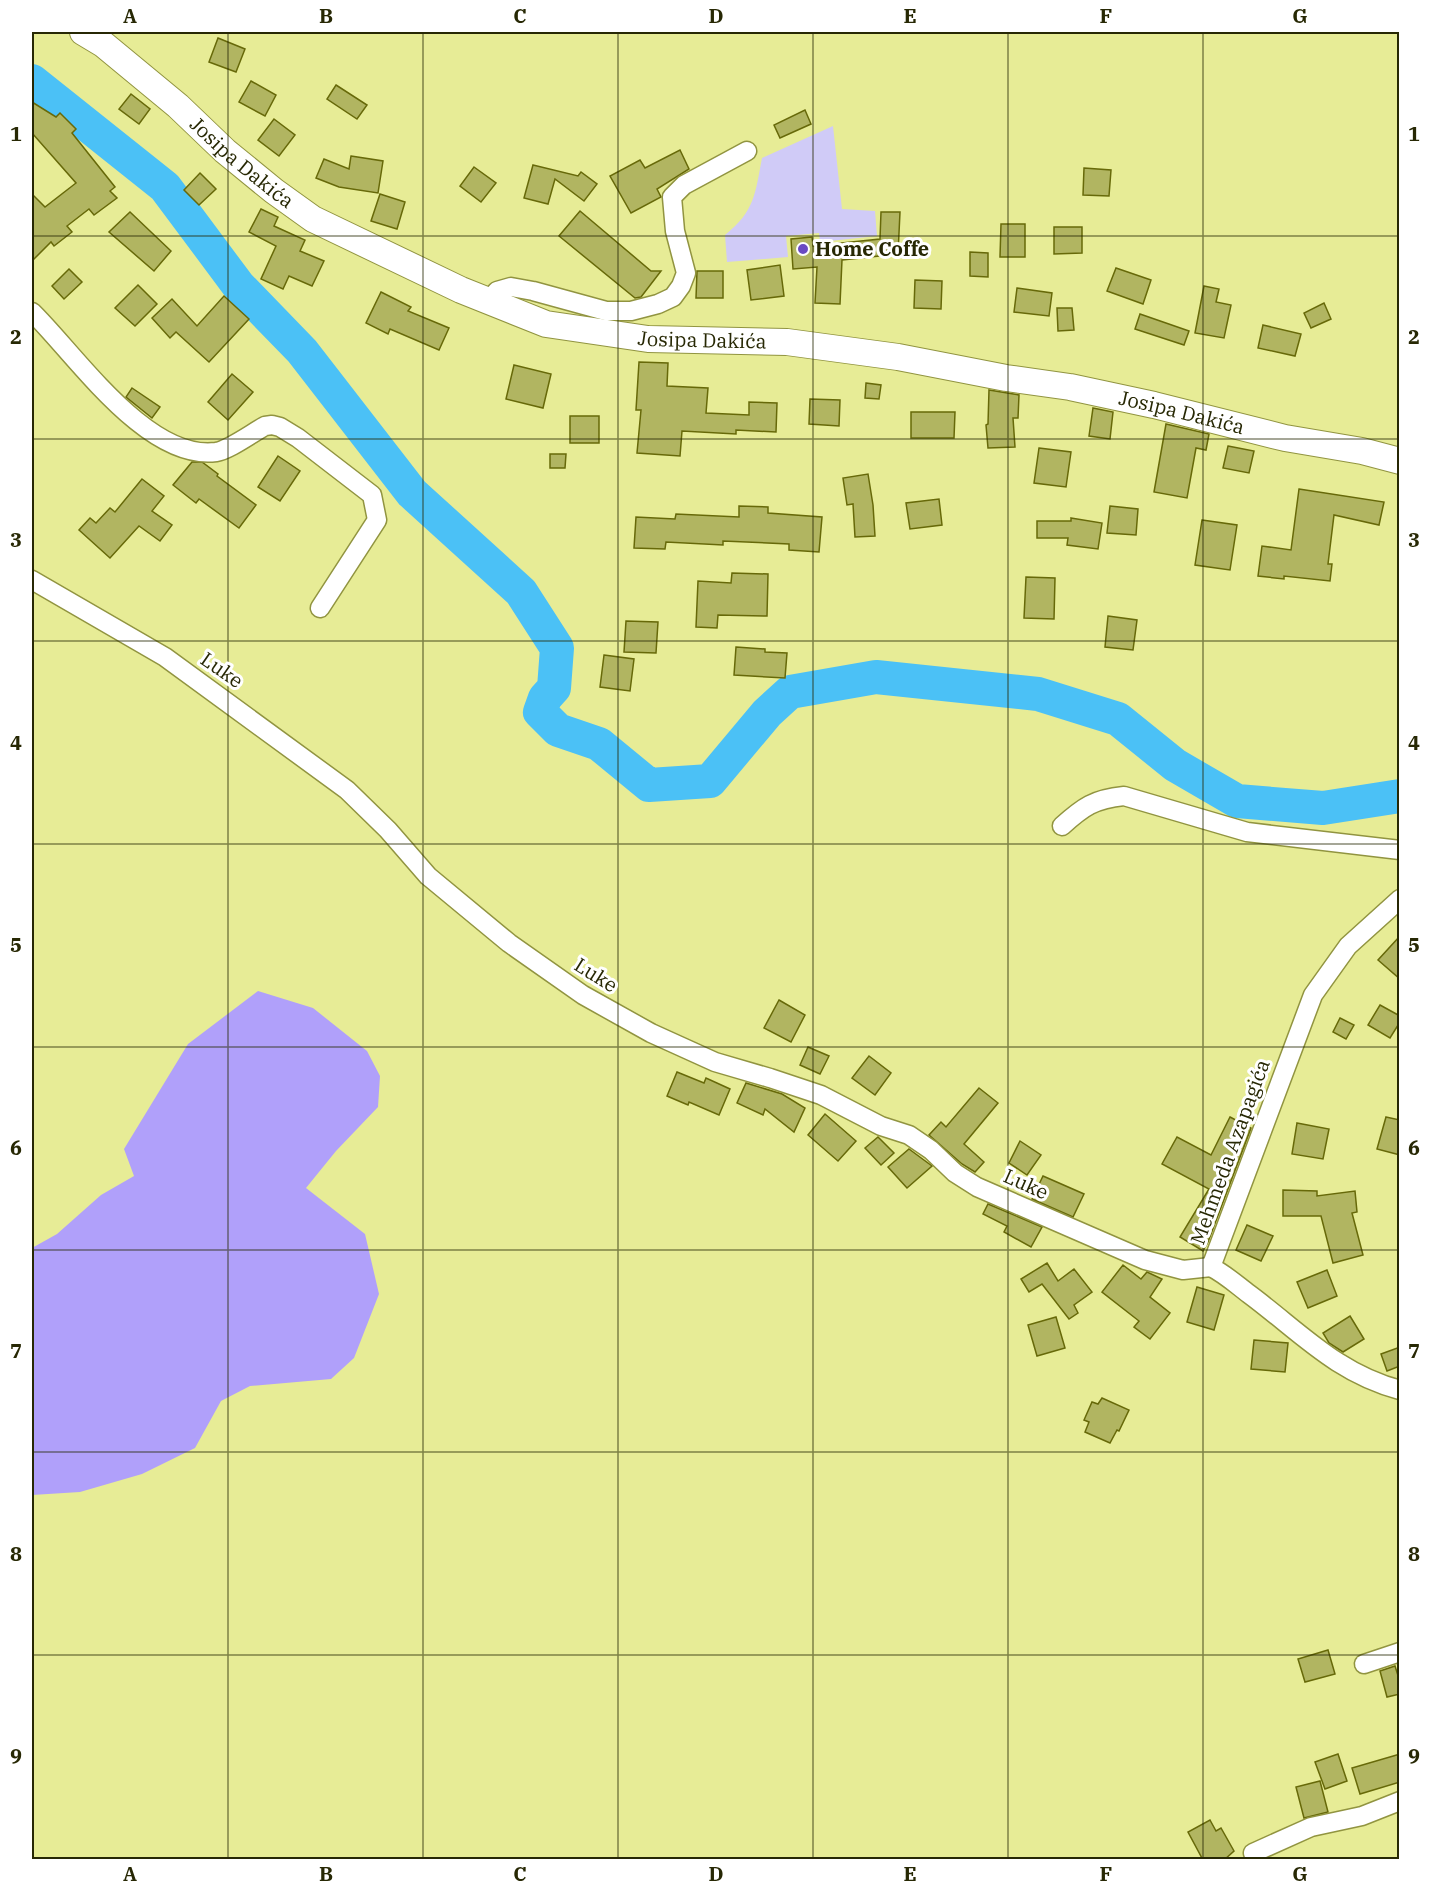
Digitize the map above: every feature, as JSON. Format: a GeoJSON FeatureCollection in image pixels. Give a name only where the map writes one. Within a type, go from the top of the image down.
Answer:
{"type":"FeatureCollection","features":[{"type":"Feature","properties":{"kind":"main road","name":"Josipa Dakića"},"geometry":{"type":"LineString","coordinates":[[83,32],[103,44],[178,106],[225,151],[313,219],[461,290],[546,324],[648,339],[788,342],[898,357],[1006,378],[1070,387],[1154,405],[1285,438],[1400,460]]}},
{"type":"Feature","properties":{"kind":"street"},"geometry":{"type":"LineString","coordinates":[[488,301],[497,291],[511,287],[606,311],[632,311],[674,297],[686,273],[675,231],[672,197],[684,185],[747,151]]}},
{"type":"Feature","properties":{"kind":"street"},"geometry":{"type":"LineString","coordinates":[[34,319],[126,412],[165,441],[201,453],[219,452],[265,426],[280,427],[372,495],[377,520],[320,608]]}},
{"type":"Feature","properties":{"kind":"street","name":"Luke"},"geometry":{"type":"LineString","coordinates":[[32,580],[165,657],[347,789],[388,830],[428,876],[509,943],[583,995],[651,1033],[715,1062],[821,1095],[881,1126],[909,1135],[931,1150],[955,1173],[977,1187],[1145,1260],[1183,1270],[1211,1268]]}},
{"type":"Feature","properties":{"kind":"street"},"geometry":{"type":"LineString","coordinates":[[1062,826],[1083,807],[1106,798],[1124,796],[1246,832],[1400,850]]}},
{"type":"Feature","properties":{"kind":"street","name":"Mehmeda Azapagića"},"geometry":{"type":"LineString","coordinates":[[1400,899],[1348,946],[1312,995],[1211,1268],[1228,1278],[1321,1352],[1353,1372],[1400,1389]]}},
{"type":"Feature","properties":{"kind":"street"},"geometry":{"type":"LineString","coordinates":[[1364,1664],[1400,1652]]}},
{"type":"Feature","properties":{"kind":"street"},"geometry":{"type":"LineString","coordinates":[[1253,1853],[1311,1827],[1362,1816],[1400,1801]]}},
{"type":"Feature","properties":{"kind":"shaded area"},"geometry":{"type":"Polygon","coordinates":[[[833,126],[842,209],[875,211],[877,236],[820,242],[819,233],[786,236],[788,257],[727,262],[725,235],[748,210],[755,192],[762,158],[833,126]]]}},
{"type":"Feature","properties":{"kind":"shaded area"},"geometry":{"type":"Polygon","coordinates":[[[258,991],[313,1008],[367,1051],[380,1076],[378,1107],[336,1151],[306,1188],[365,1234],[379,1294],[354,1358],[331,1379],[250,1386],[221,1401],[195,1448],[142,1474],[80,1492],[32,1495],[32,1248],[57,1234],[101,1195],[134,1176],[124,1149],[188,1044],[258,991]]]}},
{"type":"Feature","properties":{"kind":"building"},"geometry":{"type":"Polygon","coordinates":[[[218,38],[245,49],[236,72],[209,62],[218,38]]]}},
{"type":"Feature","properties":{"kind":"building"},"geometry":{"type":"Polygon","coordinates":[[[251,81],[276,95],[265,116],[239,102],[251,81]]]}},
{"type":"Feature","properties":{"kind":"building"},"geometry":{"type":"Polygon","coordinates":[[[336,85],[367,105],[357,119],[327,99],[336,85]]]}},
{"type":"Feature","properties":{"kind":"building"},"geometry":{"type":"Polygon","coordinates":[[[131,94],[150,109],[139,124],[119,109],[131,94]]]}},
{"type":"Feature","properties":{"kind":"building"},"geometry":{"type":"Polygon","coordinates":[[[32,102],[56,117],[60,113],[76,129],[72,133],[115,187],[110,191],[117,198],[94,215],[89,209],[67,226],[72,232],[54,246],[51,242],[32,261],[32,194],[45,207],[76,183],[32,133],[32,102]]]}},
{"type":"Feature","properties":{"kind":"building"},"geometry":{"type":"Polygon","coordinates":[[[805,110],[811,124],[780,138],[774,125],[805,110]]]}},
{"type":"Feature","properties":{"kind":"building"},"geometry":{"type":"Polygon","coordinates":[[[274,119],[295,135],[279,156],[258,140],[274,119]]]}},
{"type":"Feature","properties":{"kind":"building"},"geometry":{"type":"Polygon","coordinates":[[[680,150],[689,169],[657,189],[661,197],[631,213],[610,176],[640,160],[645,168],[680,150]]]}},
{"type":"Feature","properties":{"kind":"building"},"geometry":{"type":"Polygon","coordinates":[[[351,156],[383,161],[378,193],[339,187],[316,178],[324,159],[349,169],[351,156]]]}},
{"type":"Feature","properties":{"kind":"building"},"geometry":{"type":"Polygon","coordinates":[[[533,165],[578,176],[581,172],[597,184],[584,201],[555,179],[548,204],[524,198],[533,165]]]}},
{"type":"Feature","properties":{"kind":"building"},"geometry":{"type":"Polygon","coordinates":[[[474,167],[496,183],[481,202],[460,186],[474,167]]]}},
{"type":"Feature","properties":{"kind":"building"},"geometry":{"type":"Polygon","coordinates":[[[1084,168],[1111,170],[1109,196],[1083,195],[1084,168]]]}},
{"type":"Feature","properties":{"kind":"building"},"geometry":{"type":"Polygon","coordinates":[[[200,173],[216,189],[199,205],[184,190],[200,173]]]}},
{"type":"Feature","properties":{"kind":"building"},"geometry":{"type":"Polygon","coordinates":[[[380,194],[405,202],[397,229],[371,221],[380,194]]]}},
{"type":"Feature","properties":{"kind":"building"},"geometry":{"type":"Polygon","coordinates":[[[261,209],[278,217],[274,226],[305,240],[300,251],[324,261],[312,286],[289,276],[283,289],[261,279],[276,246],[249,232],[261,209]]]}},
{"type":"Feature","properties":{"kind":"building"},"geometry":{"type":"Polygon","coordinates":[[[580,211],[651,271],[661,271],[641,297],[635,298],[559,236],[580,211]]]}},
{"type":"Feature","properties":{"kind":"building"},"geometry":{"type":"Polygon","coordinates":[[[130,212],[171,251],[154,271],[109,232],[130,212]]]}},
{"type":"Feature","properties":{"kind":"building"},"geometry":{"type":"Polygon","coordinates":[[[881,212],[900,212],[898,254],[842,260],[840,304],[815,303],[817,267],[793,269],[791,239],[812,237],[813,246],[880,239],[881,212]]]}},
{"type":"Feature","properties":{"kind":"building"},"geometry":{"type":"Polygon","coordinates":[[[1001,224],[1025,224],[1025,257],[1000,257],[1001,224]]]}},
{"type":"Feature","properties":{"kind":"building"},"geometry":{"type":"Polygon","coordinates":[[[1054,227],[1082,227],[1082,253],[1054,254],[1054,227]]]}},
{"type":"Feature","properties":{"kind":"building"},"geometry":{"type":"Polygon","coordinates":[[[970,252],[988,253],[988,277],[970,276],[970,252]]]}},
{"type":"Feature","properties":{"kind":"building"},"geometry":{"type":"Polygon","coordinates":[[[780,265],[784,296],[751,300],[747,270],[780,265]]]}},
{"type":"Feature","properties":{"kind":"building"},"geometry":{"type":"Polygon","coordinates":[[[1116,268],[1151,280],[1143,304],[1107,291],[1116,268]]]}},
{"type":"Feature","properties":{"kind":"building"},"geometry":{"type":"Polygon","coordinates":[[[69,269],[82,282],[64,299],[52,286],[69,269]]]}},
{"type":"Feature","properties":{"kind":"building"},"geometry":{"type":"Polygon","coordinates":[[[697,271],[723,271],[723,298],[696,298],[697,271]]]}},
{"type":"Feature","properties":{"kind":"building"},"geometry":{"type":"Polygon","coordinates":[[[915,280],[942,281],[941,309],[914,308],[915,280]]]}},
{"type":"Feature","properties":{"kind":"building"},"geometry":{"type":"Polygon","coordinates":[[[138,285],[157,304],[135,326],[115,308],[138,285]]]}},
{"type":"Feature","properties":{"kind":"building"},"geometry":{"type":"Polygon","coordinates":[[[1204,286],[1219,289],[1216,302],[1231,305],[1224,338],[1195,333],[1204,286]]]}},
{"type":"Feature","properties":{"kind":"building"},"geometry":{"type":"Polygon","coordinates":[[[1017,288],[1052,293],[1049,316],[1014,312],[1017,288]]]}},
{"type":"Feature","properties":{"kind":"building"},"geometry":{"type":"Polygon","coordinates":[[[381,292],[411,307],[408,311],[449,328],[439,350],[390,329],[388,334],[366,323],[381,292]]]}},
{"type":"Feature","properties":{"kind":"building"},"geometry":{"type":"Polygon","coordinates":[[[224,296],[249,319],[209,362],[176,332],[170,338],[152,318],[172,299],[197,326],[224,296]]]}},
{"type":"Feature","properties":{"kind":"building"},"geometry":{"type":"Polygon","coordinates":[[[1324,303],[1331,319],[1311,328],[1304,313],[1324,303]]]}},
{"type":"Feature","properties":{"kind":"building"},"geometry":{"type":"Polygon","coordinates":[[[1057,308],[1072,308],[1074,330],[1058,331],[1057,308]]]}},
{"type":"Feature","properties":{"kind":"building"},"geometry":{"type":"Polygon","coordinates":[[[1140,314],[1189,331],[1184,345],[1135,329],[1140,314]]]}},
{"type":"Feature","properties":{"kind":"building"},"geometry":{"type":"Polygon","coordinates":[[[1263,325],[1301,334],[1295,356],[1258,348],[1263,325]]]}},
{"type":"Feature","properties":{"kind":"building"},"geometry":{"type":"Polygon","coordinates":[[[639,362],[668,363],[667,386],[708,388],[706,413],[749,415],[749,402],[777,403],[776,432],[736,430],[736,434],[682,431],[680,456],[637,453],[641,410],[636,410],[639,362]]]}},
{"type":"Feature","properties":{"kind":"building"},"geometry":{"type":"Polygon","coordinates":[[[514,365],[551,374],[543,408],[506,399],[514,365]]]}},
{"type":"Feature","properties":{"kind":"building"},"geometry":{"type":"Polygon","coordinates":[[[232,374],[253,392],[228,420],[208,402],[232,374]]]}},
{"type":"Feature","properties":{"kind":"building"},"geometry":{"type":"Polygon","coordinates":[[[866,383],[881,385],[879,399],[865,398],[866,383]]]}},
{"type":"Feature","properties":{"kind":"building"},"geometry":{"type":"Polygon","coordinates":[[[132,388],[160,407],[152,418],[126,397],[132,388]]]}},
{"type":"Feature","properties":{"kind":"building"},"geometry":{"type":"Polygon","coordinates":[[[989,390],[1019,395],[1018,418],[1013,418],[1015,447],[988,448],[986,425],[988,424],[989,390]]]}},
{"type":"Feature","properties":{"kind":"building"},"geometry":{"type":"Polygon","coordinates":[[[810,399],[840,400],[839,426],[809,424],[810,399]]]}},
{"type":"Feature","properties":{"kind":"building"},"geometry":{"type":"Polygon","coordinates":[[[1093,408],[1113,412],[1110,439],[1089,436],[1093,408]]]}},
{"type":"Feature","properties":{"kind":"building"},"geometry":{"type":"Polygon","coordinates":[[[911,412],[955,412],[954,438],[911,438],[911,412]]]}},
{"type":"Feature","properties":{"kind":"building"},"geometry":{"type":"Polygon","coordinates":[[[570,416],[599,416],[599,443],[570,443],[570,416]]]}},
{"type":"Feature","properties":{"kind":"building"},"geometry":{"type":"Polygon","coordinates":[[[1166,424],[1209,434],[1206,450],[1196,448],[1187,498],[1154,492],[1166,424]]]}},
{"type":"Feature","properties":{"kind":"building"},"geometry":{"type":"Polygon","coordinates":[[[1228,446],[1254,451],[1249,473],[1223,468],[1228,446]]]}},
{"type":"Feature","properties":{"kind":"building"},"geometry":{"type":"Polygon","coordinates":[[[1039,448],[1071,452],[1066,487],[1034,483],[1039,448]]]}},
{"type":"Feature","properties":{"kind":"building"},"geometry":{"type":"Polygon","coordinates":[[[550,454],[566,454],[565,468],[550,468],[550,454]]]}},
{"type":"Feature","properties":{"kind":"building"},"geometry":{"type":"Polygon","coordinates":[[[278,456],[300,471],[280,501],[258,487],[278,456]]]}},
{"type":"Feature","properties":{"kind":"building"},"geometry":{"type":"Polygon","coordinates":[[[192,462],[202,462],[256,505],[239,528],[199,499],[196,503],[173,485],[192,462]]]}},
{"type":"Feature","properties":{"kind":"building"},"geometry":{"type":"Polygon","coordinates":[[[868,474],[875,536],[855,537],[853,504],[847,505],[843,478],[868,474]]]}},
{"type":"Feature","properties":{"kind":"building"},"geometry":{"type":"Polygon","coordinates":[[[142,479],[164,496],[152,511],[172,525],[160,541],[139,526],[110,558],[79,530],[90,518],[96,523],[110,508],[115,512],[142,479]]]}},
{"type":"Feature","properties":{"kind":"building"},"geometry":{"type":"Polygon","coordinates":[[[1299,489],[1384,502],[1379,525],[1334,515],[1328,564],[1332,564],[1330,581],[1284,576],[1284,579],[1258,576],[1262,546],[1291,550],[1299,489]]]}},
{"type":"Feature","properties":{"kind":"building"},"geometry":{"type":"Polygon","coordinates":[[[939,499],[942,525],[910,529],[906,503],[939,499]]]}},
{"type":"Feature","properties":{"kind":"building"},"geometry":{"type":"Polygon","coordinates":[[[739,506],[768,507],[768,513],[822,517],[819,552],[789,550],[789,544],[723,541],[723,545],[666,542],[665,549],[634,548],[636,517],[675,519],[676,514],[739,517],[739,506]]]}},
{"type":"Feature","properties":{"kind":"building"},"geometry":{"type":"Polygon","coordinates":[[[1110,506],[1138,509],[1136,535],[1107,533],[1110,506]]]}},
{"type":"Feature","properties":{"kind":"building"},"geometry":{"type":"Polygon","coordinates":[[[1071,518],[1102,523],[1098,549],[1067,545],[1068,538],[1037,538],[1037,521],[1071,521],[1071,518]]]}},
{"type":"Feature","properties":{"kind":"building"},"geometry":{"type":"Polygon","coordinates":[[[1202,520],[1237,525],[1230,570],[1195,565],[1202,520]]]}},
{"type":"Feature","properties":{"kind":"building"},"geometry":{"type":"Polygon","coordinates":[[[732,573],[768,574],[767,616],[718,615],[717,628],[696,627],[698,581],[731,583],[732,573]]]}},
{"type":"Feature","properties":{"kind":"building"},"geometry":{"type":"Polygon","coordinates":[[[1026,577],[1055,578],[1054,619],[1024,618],[1026,577]]]}},
{"type":"Feature","properties":{"kind":"building"},"geometry":{"type":"Polygon","coordinates":[[[1108,616],[1137,620],[1133,650],[1105,647],[1108,616]]]}},
{"type":"Feature","properties":{"kind":"building"},"geometry":{"type":"Polygon","coordinates":[[[626,621],[658,622],[656,653],[624,652],[626,621]]]}},
{"type":"Feature","properties":{"kind":"building"},"geometry":{"type":"Polygon","coordinates":[[[736,647],[787,653],[785,678],[734,675],[736,647]]]}},
{"type":"Feature","properties":{"kind":"building"},"geometry":{"type":"Polygon","coordinates":[[[604,655],[634,659],[630,691],[600,687],[604,655]]]}},
{"type":"Feature","properties":{"kind":"building"},"geometry":{"type":"Polygon","coordinates":[[[1400,936],[1400,979],[1378,960],[1400,936]]]}},
{"type":"Feature","properties":{"kind":"building"},"geometry":{"type":"Polygon","coordinates":[[[779,1000],[805,1015],[791,1042],[764,1028],[779,1000]]]}},
{"type":"Feature","properties":{"kind":"building"},"geometry":{"type":"Polygon","coordinates":[[[1380,1005],[1400,1016],[1400,1022],[1390,1038],[1368,1025],[1380,1005]]]}},
{"type":"Feature","properties":{"kind":"building"},"geometry":{"type":"Polygon","coordinates":[[[1340,1018],[1354,1025],[1346,1039],[1333,1032],[1340,1018]]]}},
{"type":"Feature","properties":{"kind":"building"},"geometry":{"type":"Polygon","coordinates":[[[808,1047],[829,1056],[820,1074],[800,1065],[808,1047]]]}},
{"type":"Feature","properties":{"kind":"building"},"geometry":{"type":"Polygon","coordinates":[[[869,1056],[891,1073],[875,1095],[852,1078],[869,1056]]]}},
{"type":"Feature","properties":{"kind":"building"},"geometry":{"type":"Polygon","coordinates":[[[677,1072],[704,1083],[706,1078],[730,1089],[719,1115],[689,1102],[688,1105],[667,1096],[677,1072]]]}},
{"type":"Feature","properties":{"kind":"building"},"geometry":{"type":"Polygon","coordinates":[[[746,1083],[782,1094],[805,1108],[794,1132],[765,1109],[763,1115],[737,1103],[746,1083]]]}},
{"type":"Feature","properties":{"kind":"building"},"geometry":{"type":"Polygon","coordinates":[[[979,1088],[998,1103],[964,1144],[984,1162],[975,1172],[962,1164],[929,1135],[941,1122],[946,1127],[979,1088]]]}},
{"type":"Feature","properties":{"kind":"building"},"geometry":{"type":"Polygon","coordinates":[[[825,1114],[856,1141],[838,1161],[808,1135],[825,1114]]]}},
{"type":"Feature","properties":{"kind":"building"},"geometry":{"type":"Polygon","coordinates":[[[1230,1117],[1251,1128],[1203,1251],[1180,1237],[1209,1189],[1162,1164],[1177,1137],[1211,1155],[1230,1117]]]}},
{"type":"Feature","properties":{"kind":"building"},"geometry":{"type":"Polygon","coordinates":[[[1386,1117],[1400,1120],[1400,1155],[1377,1149],[1386,1117]]]}},
{"type":"Feature","properties":{"kind":"building"},"geometry":{"type":"Polygon","coordinates":[[[1297,1123],[1329,1129],[1323,1159],[1292,1154],[1297,1123]]]}},
{"type":"Feature","properties":{"kind":"building"},"geometry":{"type":"Polygon","coordinates":[[[878,1137],[894,1153],[881,1165],[865,1148],[878,1137]]]}},
{"type":"Feature","properties":{"kind":"building"},"geometry":{"type":"Polygon","coordinates":[[[1020,1141],[1041,1155],[1027,1175],[1009,1163],[1020,1141]]]}},
{"type":"Feature","properties":{"kind":"building"},"geometry":{"type":"Polygon","coordinates":[[[909,1149],[932,1166],[907,1188],[888,1167],[909,1149]]]}},
{"type":"Feature","properties":{"kind":"building"},"geometry":{"type":"Polygon","coordinates":[[[1043,1176],[1084,1194],[1073,1217],[1032,1199],[1043,1176]]]}},
{"type":"Feature","properties":{"kind":"building"},"geometry":{"type":"Polygon","coordinates":[[[1283,1190],[1317,1191],[1317,1196],[1355,1191],[1357,1212],[1352,1213],[1363,1255],[1333,1263],[1321,1216],[1283,1216],[1283,1190]]]}},
{"type":"Feature","properties":{"kind":"building"},"geometry":{"type":"Polygon","coordinates":[[[988,1204],[1042,1227],[1031,1247],[1004,1232],[1007,1226],[983,1214],[988,1204]]]}},
{"type":"Feature","properties":{"kind":"building"},"geometry":{"type":"Polygon","coordinates":[[[1247,1225],[1273,1236],[1261,1261],[1236,1250],[1247,1225]]]}},
{"type":"Feature","properties":{"kind":"building"},"geometry":{"type":"Polygon","coordinates":[[[1047,1263],[1058,1281],[1074,1269],[1092,1292],[1074,1305],[1078,1313],[1069,1319],[1042,1284],[1029,1292],[1021,1279],[1047,1263]]]}},
{"type":"Feature","properties":{"kind":"building"},"geometry":{"type":"Polygon","coordinates":[[[1123,1265],[1141,1279],[1147,1272],[1162,1279],[1150,1297],[1170,1313],[1150,1339],[1134,1327],[1139,1321],[1102,1292],[1123,1265]]]}},
{"type":"Feature","properties":{"kind":"building"},"geometry":{"type":"Polygon","coordinates":[[[1327,1270],[1337,1296],[1308,1308],[1297,1282],[1327,1270]]]}},
{"type":"Feature","properties":{"kind":"building"},"geometry":{"type":"Polygon","coordinates":[[[1197,1287],[1224,1295],[1214,1330],[1187,1322],[1197,1287]]]}},
{"type":"Feature","properties":{"kind":"building"},"geometry":{"type":"Polygon","coordinates":[[[1350,1316],[1364,1339],[1343,1352],[1329,1343],[1323,1333],[1350,1316]]]}},
{"type":"Feature","properties":{"kind":"building"},"geometry":{"type":"Polygon","coordinates":[[[1056,1317],[1065,1348],[1037,1356],[1028,1325],[1056,1317]]]}},
{"type":"Feature","properties":{"kind":"building"},"geometry":{"type":"Polygon","coordinates":[[[1254,1340],[1288,1343],[1285,1372],[1251,1369],[1254,1340]]]}},
{"type":"Feature","properties":{"kind":"building"},"geometry":{"type":"Polygon","coordinates":[[[1400,1347],[1400,1366],[1387,1371],[1381,1354],[1400,1347]]]}},
{"type":"Feature","properties":{"kind":"building"},"geometry":{"type":"Polygon","coordinates":[[[1102,1398],[1129,1410],[1119,1431],[1117,1430],[1110,1443],[1085,1432],[1089,1422],[1084,1420],[1092,1402],[1098,1404],[1102,1398]]]}},
{"type":"Feature","properties":{"kind":"building"},"geometry":{"type":"Polygon","coordinates":[[[1328,1650],[1335,1674],[1305,1682],[1298,1659],[1328,1650]]]}},
{"type":"Feature","properties":{"kind":"building"},"geometry":{"type":"Polygon","coordinates":[[[1395,1666],[1400,1682],[1400,1694],[1387,1697],[1380,1671],[1395,1666]]]}},
{"type":"Feature","properties":{"kind":"building"},"geometry":{"type":"Polygon","coordinates":[[[1338,1754],[1347,1781],[1325,1789],[1315,1762],[1338,1754]]]}},
{"type":"Feature","properties":{"kind":"building"},"geometry":{"type":"Polygon","coordinates":[[[1400,1754],[1400,1782],[1360,1794],[1352,1768],[1400,1754]]]}},
{"type":"Feature","properties":{"kind":"building"},"geometry":{"type":"Polygon","coordinates":[[[1320,1781],[1328,1812],[1304,1818],[1296,1787],[1320,1781]]]}},
{"type":"Feature","properties":{"kind":"building"},"geometry":{"type":"Polygon","coordinates":[[[1210,1820],[1216,1831],[1221,1828],[1234,1851],[1224,1860],[1203,1860],[1188,1832],[1210,1820]]]}},
{"type":"Feature","properties":{"kind":"waterway"},"geometry":{"type":"LineString","coordinates":[[32,81],[165,187],[238,285],[302,351],[412,493],[521,592],[557,648],[554,688],[545,698],[540,712],[558,730],[599,744],[649,785],[710,781],[767,713],[790,692],[876,677],[1038,694],[1118,719],[1175,765],[1237,801],[1323,808],[1400,796]]}},
{"type":"Feature","properties":{"kind":"place","name":"Home Coffe"},"geometry":{"type":"Point","coordinates":[803,249]}}]}
